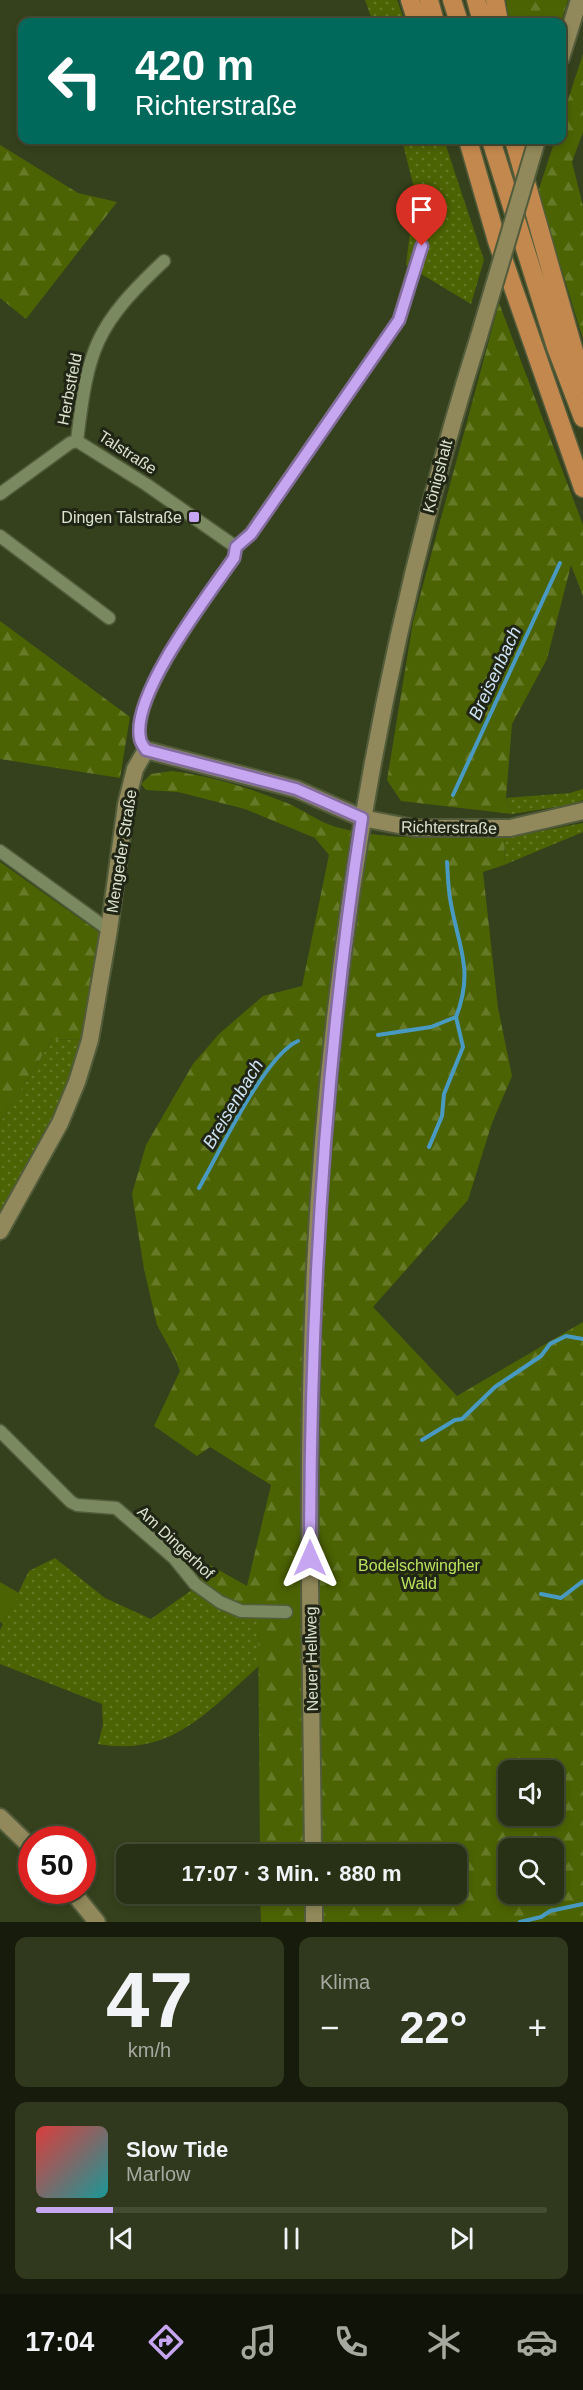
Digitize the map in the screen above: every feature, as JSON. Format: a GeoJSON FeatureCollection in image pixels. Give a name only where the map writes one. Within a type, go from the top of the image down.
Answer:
{"type":"FeatureCollection","features":[{"type":"Feature","properties":{"kind":"highway"},"geometry":{"type":"LineString","coordinates":[[410,0],[416,18]]}},
{"type":"Feature","properties":{"kind":"highway"},"geometry":{"type":"LineString","coordinates":[[429,0],[434,18]]}},
{"type":"Feature","properties":{"kind":"highway"},"geometry":{"type":"LineString","coordinates":[[452,0],[458,18]]}},
{"type":"Feature","properties":{"kind":"highway"},"geometry":{"type":"LineString","coordinates":[[476,0],[481,18]]}},
{"type":"Feature","properties":{"kind":"highway"},"geometry":{"type":"LineString","coordinates":[[495,0],[497,18]]}},
{"type":"Feature","properties":{"kind":"highway"},"geometry":{"type":"LineString","coordinates":[[458,144],[497,241],[583,488]]}},
{"type":"Feature","properties":{"kind":"highway"},"geometry":{"type":"LineString","coordinates":[[469,144],[497,241]]}},
{"type":"Feature","properties":{"kind":"highway"},"geometry":{"type":"LineString","coordinates":[[492,144],[553,336],[583,418]]}},
{"type":"Feature","properties":{"kind":"highway"},"geometry":{"type":"LineString","coordinates":[[515,144],[583,383]]}},
{"type":"Feature","properties":{"kind":"main road"},"geometry":{"type":"LineString","coordinates":[[566,42],[579,0]]}},
{"type":"Feature","properties":{"kind":"main road","name":"Königshalt"},"geometry":{"type":"LineString","coordinates":[[362,818],[390,673],[431,493],[536,144]]}},
{"type":"Feature","properties":{"kind":"main road","name":"Richterstraße"},"geometry":{"type":"LineString","coordinates":[[146,750],[296,789],[362,818],[414,828],[476,830],[510,828],[583,811]]}},
{"type":"Feature","properties":{"kind":"main road","name":"Mengeder Straße"},"geometry":{"type":"LineString","coordinates":[[0,1231],[60,1123],[77,1082],[90,1040],[109,930],[126,805],[135,769],[146,750]]}},
{"type":"Feature","properties":{"kind":"main road","name":"Neuer Hellweg"},"geometry":{"type":"LineString","coordinates":[[313,1844],[310,1535],[315,1267],[333,1051],[362,818]]}},
{"type":"Feature","properties":{"kind":"main road"},"geometry":{"type":"LineString","coordinates":[[0,1817],[18,1834]]}},
{"type":"Feature","properties":{"kind":"main road"},"geometry":{"type":"LineString","coordinates":[[82,1904],[97,1922]]}},
{"type":"Feature","properties":{"kind":"main road"},"geometry":{"type":"LineString","coordinates":[[314,1904],[314,1922]]}},
{"type":"Feature","properties":{"kind":"street"},"geometry":{"type":"LineString","coordinates":[[146,750],[140,738],[141,719],[162,665],[234,558],[236,547],[251,534],[399,320],[422,246]]}},
{"type":"Feature","properties":{"kind":"street","name":"Herbstfeld"},"geometry":{"type":"LineString","coordinates":[[77,441],[84,384],[92,351],[121,302],[164,261]]}},
{"type":"Feature","properties":{"kind":"street","name":"Talstraße"},"geometry":{"type":"LineString","coordinates":[[0,494],[70,443],[77,441],[86,444],[147,484],[236,547]]}},
{"type":"Feature","properties":{"kind":"street"},"geometry":{"type":"LineString","coordinates":[[0,536],[109,618]]}},
{"type":"Feature","properties":{"kind":"street"},"geometry":{"type":"LineString","coordinates":[[0,852],[109,930]]}},
{"type":"Feature","properties":{"kind":"street","name":"Am Dingerhof"},"geometry":{"type":"LineString","coordinates":[[0,1431],[74,1504],[116,1508],[174,1558],[195,1584],[220,1602],[242,1611],[286,1612]]}},
{"type":"Feature","properties":{"kind":"green space"},"geometry":{"type":"Polygon","coordinates":[[[365,0],[397,0],[404,18],[372,18],[365,0]]]}},
{"type":"Feature","properties":{"kind":"green space"},"geometry":{"type":"Polygon","coordinates":[[[506,0],[568,0],[562,18],[508,18],[506,0]]]}},
{"type":"Feature","properties":{"kind":"green space"},"geometry":{"type":"Polygon","coordinates":[[[583,54],[583,132],[572,162],[583,206],[583,339],[538,192],[554,144],[566,144],[566,106],[583,54]]]}},
{"type":"Feature","properties":{"kind":"green space"},"geometry":{"type":"Polygon","coordinates":[[[403,144],[445,144],[484,260],[471,304],[406,265],[415,192],[403,144]]]}},
{"type":"Feature","properties":{"kind":"green space"},"geometry":{"type":"Polygon","coordinates":[[[0,145],[78,193],[117,202],[26,319],[0,298],[0,145]]]}},
{"type":"Feature","properties":{"kind":"green space"},"geometry":{"type":"Polygon","coordinates":[[[499,303],[583,525],[583,596],[571,565],[547,659],[512,724],[506,798],[512,814],[401,801],[387,780],[413,622],[499,303]]]}},
{"type":"Feature","properties":{"kind":"green space"},"geometry":{"type":"Polygon","coordinates":[[[0,621],[130,717],[120,778],[0,759],[0,621]]]}},
{"type":"Feature","properties":{"kind":"green space","name":"Bodelschwingher Wald"},"geometry":{"type":"Polygon","coordinates":[[[172,771],[230,783],[259,792],[287,803],[330,825],[357,832],[420,838],[505,838],[504,865],[483,872],[498,1008],[512,1076],[492,1123],[468,1200],[373,1307],[457,1396],[583,1322],[583,1922],[261,1922],[260,1904],[467,1904],[467,1844],[260,1844],[258,1617],[198,1582],[210,1565],[247,1586],[271,1485],[210,1447],[197,1456],[154,1426],[180,1371],[157,1325],[144,1269],[132,1194],[146,1145],[193,1064],[219,1034],[263,996],[302,986],[329,855],[315,838],[245,809],[178,792],[146,790],[141,784],[151,774],[172,771]]]}},
{"type":"Feature","properties":{"kind":"green space"},"geometry":{"type":"Polygon","coordinates":[[[583,789],[583,800],[569,805],[512,814],[506,798],[570,793],[583,789]]]}},
{"type":"Feature","properties":{"kind":"green space"},"geometry":{"type":"Polygon","coordinates":[[[583,823],[583,832],[504,865],[505,838],[583,823]]]}},
{"type":"Feature","properties":{"kind":"green space"},"geometry":{"type":"Polygon","coordinates":[[[0,862],[103,935],[81,1039],[52,1040],[0,1123],[0,862]]]}},
{"type":"Feature","properties":{"kind":"green space"},"geometry":{"type":"Polygon","coordinates":[[[81,1039],[59,1106],[0,1243],[0,1123],[52,1040],[81,1039]]]}},
{"type":"Feature","properties":{"kind":"green space"},"geometry":{"type":"Polygon","coordinates":[[[55,1558],[105,1598],[151,1619],[196,1587],[258,1617],[259,1666],[205,1714],[168,1737],[147,1744],[124,1746],[98,1744],[103,1725],[102,1704],[0,1664],[0,1630],[29,1571],[55,1558]]]}},
{"type":"Feature","properties":{"kind":"green space"},"geometry":{"type":"Polygon","coordinates":[[[0,1582],[19,1593],[3,1624],[0,1622],[0,1582]]]}},
{"type":"Feature","properties":{"kind":"waterway","name":"Breisenbach"},"geometry":{"type":"LineString","coordinates":[[453,795],[560,563]]}},
{"type":"Feature","properties":{"kind":"waterway","name":"Breisenbach"},"geometry":{"type":"LineString","coordinates":[[378,1035],[431,1027],[456,1017],[464,986],[464,973],[461,947],[450,899],[447,862]]}},
{"type":"Feature","properties":{"kind":"waterway"},"geometry":{"type":"LineString","coordinates":[[429,1147],[442,1116],[444,1094],[463,1047],[456,1017]]}},
{"type":"Feature","properties":{"kind":"waterway","name":"Breisenbach"},"geometry":{"type":"LineString","coordinates":[[199,1188],[257,1084],[285,1050],[298,1041]]}},
{"type":"Feature","properties":{"kind":"waterway"},"geometry":{"type":"LineString","coordinates":[[422,1440],[455,1420],[462,1419],[495,1387],[541,1356],[550,1344],[566,1336],[583,1339]]}},
{"type":"Feature","properties":{"kind":"waterway"},"geometry":{"type":"LineString","coordinates":[[541,1594],[561,1598],[583,1581]]}},
{"type":"Feature","properties":{"kind":"waterway"},"geometry":{"type":"LineString","coordinates":[[520,1922],[541,1917],[550,1911],[583,1904]]}},
{"type":"Feature","properties":{"kind":"place","name":"Dingen Talstraße"},"geometry":{"type":"Point","coordinates":[194,517]}},
{"type":"Feature","properties":{"kind":"route"},"geometry":{"type":"LineString","coordinates":[[310,1558],[311,1389],[315,1267],[341,972],[362,818],[296,789],[146,750],[140,738],[141,719],[162,665],[234,558],[236,547],[251,534],[399,320],[422,246]]}}]}
